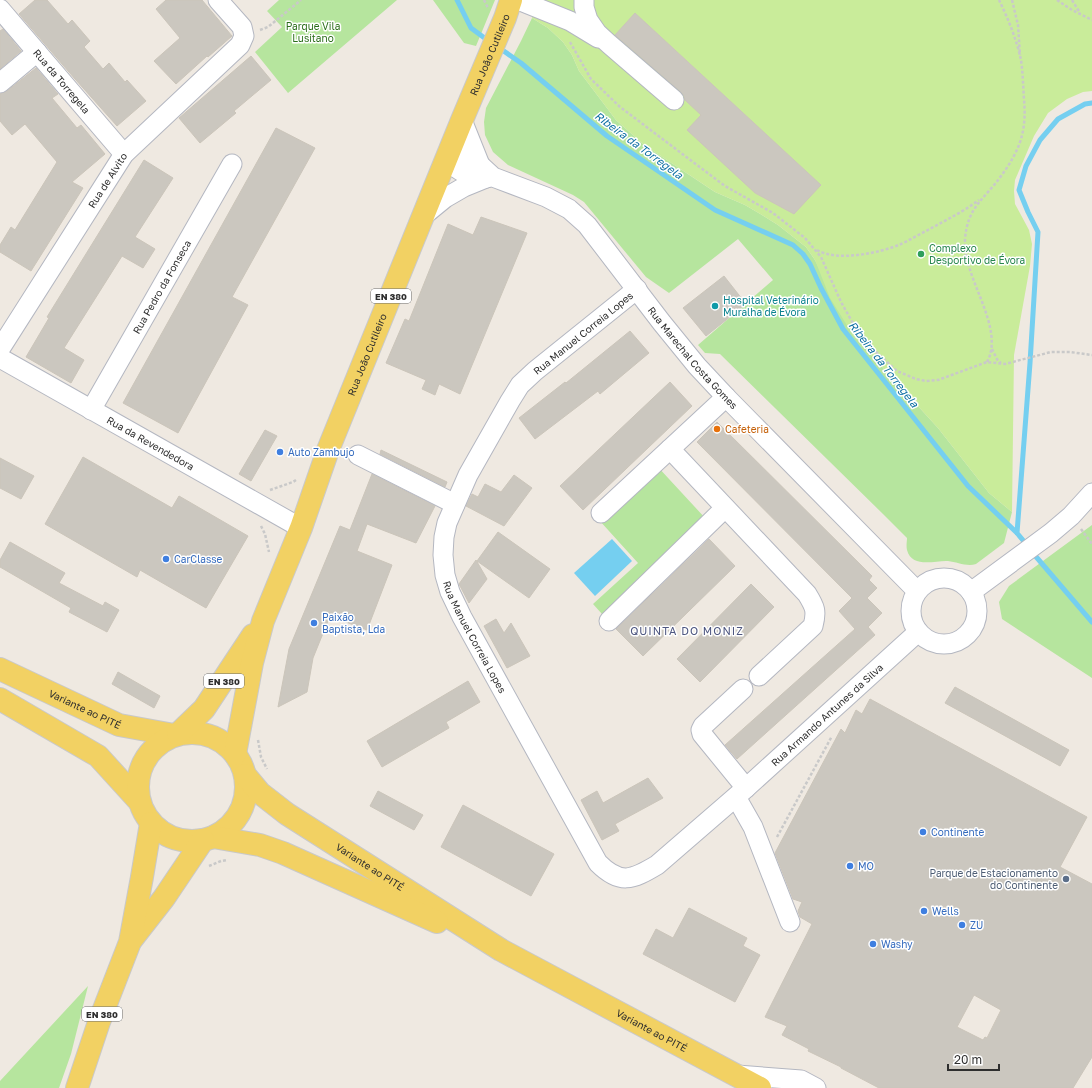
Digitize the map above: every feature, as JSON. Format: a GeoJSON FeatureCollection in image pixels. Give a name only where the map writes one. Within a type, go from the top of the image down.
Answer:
{"type":"FeatureCollection","features":[{"type":"Feature","properties":{"kind":"main road","name":"Rua João Cutileiro"},"geometry":{"type":"LineString","coordinates":[[235,754],[252,663],[263,621],[301,528],[328,450],[511,0]]}},
{"type":"Feature","properties":{"kind":"main road","name":"Rua João Cutileiro"},"geometry":{"type":"LineString","coordinates":[[176,735],[204,709],[263,621]]}},
{"type":"Feature","properties":{"kind":"main road","name":"Variante ao PITÉ"},"geometry":{"type":"LineString","coordinates":[[0,670],[118,725],[176,735]]}},
{"type":"Feature","properties":{"kind":"main road"},"geometry":{"type":"LineString","coordinates":[[0,699],[98,756],[138,800]]}},
{"type":"Feature","properties":{"kind":"main road"},"geometry":{"type":"LineString","coordinates":[[194,733],[209,736],[224,743],[235,754],[245,775],[246,790],[243,805],[236,818],[226,829],[208,839],[189,842],[174,839],[162,833],[151,824],[143,812],[138,800],[137,784],[140,768],[148,754],[160,743],[176,735],[194,733]]}},
{"type":"Feature","properties":{"kind":"main road","name":"Variante ao PITÉ"},"geometry":{"type":"LineString","coordinates":[[245,775],[260,793],[287,814],[502,950],[760,1088]]}},
{"type":"Feature","properties":{"kind":"main road","name":"EN 380"},"geometry":{"type":"LineString","coordinates":[[77,1088],[99,1022],[130,942],[151,824]]}},
{"type":"Feature","properties":{"kind":"main road","name":"Variante ao PITÉ"},"geometry":{"type":"LineString","coordinates":[[208,839],[260,845],[283,853],[378,897],[502,950]]}},
{"type":"Feature","properties":{"kind":"main road","name":"EN 380"},"geometry":{"type":"LineString","coordinates":[[130,942],[208,839]]}},
{"type":"Feature","properties":{"kind":"street"},"geometry":{"type":"LineString","coordinates":[[218,0],[242,27],[244,36]]}},
{"type":"Feature","properties":{"kind":"street"},"geometry":{"type":"LineString","coordinates":[[518,0],[570,21],[609,44]]}},
{"type":"Feature","properties":{"kind":"street"},"geometry":{"type":"LineString","coordinates":[[559,16],[572,11],[583,0]]}},
{"type":"Feature","properties":{"kind":"street"},"geometry":{"type":"LineString","coordinates":[[583,0],[588,20],[597,32],[674,100]]}},
{"type":"Feature","properties":{"kind":"street","name":"Rua da Torregela"},"geometry":{"type":"LineString","coordinates":[[0,9],[124,154]]}},
{"type":"Feature","properties":{"kind":"street","name":"Rua de Alvito"},"geometry":{"type":"LineString","coordinates":[[0,349],[124,154],[240,45],[244,36]]}},
{"type":"Feature","properties":{"kind":"street"},"geometry":{"type":"LineString","coordinates":[[0,83],[37,52]]}},
{"type":"Feature","properties":{"kind":"street"},"geometry":{"type":"LineString","coordinates":[[423,216],[445,198],[487,173],[462,120]]}},
{"type":"Feature","properties":{"kind":"street","name":"Rua Marechal Costa Gomes"},"geometry":{"type":"LineString","coordinates":[[448,153],[456,168],[470,177],[487,173],[546,197],[569,209],[588,225],[697,366],[917,591]]}},
{"type":"Feature","properties":{"kind":"street","name":"Rua Pedro da Fonseca"},"geometry":{"type":"LineString","coordinates":[[91,410],[232,164]]}},
{"type":"Feature","properties":{"kind":"street","name":"Rua Manuel Correia Lopes"},"geometry":{"type":"LineString","coordinates":[[637,289],[535,371],[520,385],[468,475],[447,523],[444,537],[443,555],[445,575],[450,592],[462,617],[598,863],[608,873],[618,878],[631,878],[642,874],[657,865],[741,792]]}},
{"type":"Feature","properties":{"kind":"street","name":"Rua da Revendedora"},"geometry":{"type":"LineString","coordinates":[[0,358],[301,528]]}},
{"type":"Feature","properties":{"kind":"street"},"geometry":{"type":"LineString","coordinates":[[601,514],[726,397]]}},
{"type":"Feature","properties":{"kind":"street"},"geometry":{"type":"LineString","coordinates":[[670,449],[806,594],[813,604],[816,614],[813,626],[758,676]]}},
{"type":"Feature","properties":{"kind":"street"},"geometry":{"type":"LineString","coordinates":[[358,455],[456,504]]}},
{"type":"Feature","properties":{"kind":"street"},"geometry":{"type":"LineString","coordinates":[[971,592],[1051,533],[1071,516],[1092,493]]}},
{"type":"Feature","properties":{"kind":"street"},"geometry":{"type":"LineString","coordinates":[[609,621],[725,508]]}},
{"type":"Feature","properties":{"kind":"street"},"geometry":{"type":"LineString","coordinates":[[938,578],[950,578],[962,583],[971,592],[977,604],[977,618],[971,630],[960,641],[945,645],[930,642],[918,632],[913,625],[911,607],[913,599],[917,591],[926,583],[938,578]]}},
{"type":"Feature","properties":{"kind":"street","name":"Rua Armando Antunes da Silva"},"geometry":{"type":"LineString","coordinates":[[741,792],[918,632]]}},
{"type":"Feature","properties":{"kind":"street"},"geometry":{"type":"LineString","coordinates":[[744,689],[703,726],[701,730],[702,734],[741,792],[790,922]]}},
{"type":"Feature","properties":{"kind":"street"},"geometry":{"type":"LineString","coordinates":[[736,1075],[801,1080],[816,1088]]}},
{"type":"Feature","properties":{"kind":"path"},"geometry":{"type":"LineString","coordinates":[[244,36],[268,27],[301,0]]}},
{"type":"Feature","properties":{"kind":"path"},"geometry":{"type":"LineString","coordinates":[[999,0],[1005,12],[1020,59]]}},
{"type":"Feature","properties":{"kind":"path"},"geometry":{"type":"LineString","coordinates":[[987,362],[992,348],[991,335],[988,320],[965,254],[964,241],[970,215],[1002,175],[1014,156],[1022,136],[1025,114],[1018,26],[1012,0]]}},
{"type":"Feature","properties":{"kind":"path"},"geometry":{"type":"LineString","coordinates":[[1057,0],[1092,20]]}},
{"type":"Feature","properties":{"kind":"path"},"geometry":{"type":"LineString","coordinates":[[1072,0],[1081,14]]}},
{"type":"Feature","properties":{"kind":"path"},"geometry":{"type":"LineString","coordinates":[[568,39],[591,79],[620,108],[725,186],[782,219],[805,238],[821,257],[841,302],[854,325],[876,352],[898,371],[916,379],[926,381],[938,380],[987,362],[1003,364],[1051,352],[1070,352],[1092,355]]}},
{"type":"Feature","properties":{"kind":"path"},"geometry":{"type":"LineString","coordinates":[[814,248],[827,254],[837,255],[866,253],[901,244],[964,211],[985,196]]}},
{"type":"Feature","properties":{"kind":"path"},"geometry":{"type":"LineString","coordinates":[[992,348],[998,361],[1003,364]]}},
{"type":"Feature","properties":{"kind":"path"},"geometry":{"type":"LineString","coordinates":[[765,858],[835,730]]}},
{"type":"Feature","properties":{"kind":"green space","name":"Parque Vila Lusitano"},"geometry":{"type":"Polygon","coordinates":[[[279,0],[397,0],[288,93],[255,52],[282,27],[267,11],[279,0]]]}},
{"type":"Feature","properties":{"kind":"green space"},"geometry":{"type":"Polygon","coordinates":[[[433,0],[495,0],[476,46],[464,43],[433,0]]]}},
{"type":"Feature","properties":{"kind":"green space","name":"Complexo Desportivo de Évora"},"geometry":{"type":"Polygon","coordinates":[[[538,0],[1092,0],[1092,91],[1083,92],[1067,99],[1048,113],[1034,136],[1015,180],[1015,204],[1029,230],[1032,244],[1030,266],[1014,355],[1012,512],[989,493],[938,428],[853,335],[830,298],[815,260],[806,247],[778,225],[745,205],[715,192],[643,144],[616,120],[579,71],[572,55],[563,42],[548,28],[532,18],[538,0]]]}},
{"type":"Feature","properties":{"kind":"green space"},"geometry":{"type":"Polygon","coordinates":[[[532,18],[548,28],[563,42],[572,55],[579,71],[616,120],[643,144],[715,192],[745,205],[778,225],[806,247],[815,260],[853,335],[938,428],[989,493],[1012,512],[1004,543],[973,565],[948,561],[919,562],[914,560],[907,550],[907,538],[883,514],[720,354],[705,353],[698,345],[773,280],[738,239],[669,293],[646,277],[584,202],[573,195],[508,165],[493,152],[485,135],[484,122],[486,108],[532,18]]]}},
{"type":"Feature","properties":{"kind":"green space"},"geometry":{"type":"Polygon","coordinates":[[[657,466],[706,519],[602,614],[593,604],[638,563],[599,520],[657,466]]]}},
{"type":"Feature","properties":{"kind":"green space"},"geometry":{"type":"Polygon","coordinates":[[[1092,525],[1092,678],[1002,619],[999,602],[1009,586],[1092,525]]]}},
{"type":"Feature","properties":{"kind":"green space"},"geometry":{"type":"Polygon","coordinates":[[[88,986],[71,1054],[59,1088],[0,1088],[0,1081],[88,986]]]}},
{"type":"Feature","properties":{"kind":"water"},"geometry":{"type":"Polygon","coordinates":[[[612,539],[632,561],[595,596],[574,573],[612,539]]]}},
{"type":"Feature","properties":{"kind":"building"},"geometry":{"type":"Polygon","coordinates":[[[35,0],[47,0],[68,24],[72,20],[90,41],[84,47],[103,69],[109,63],[125,82],[127,80],[146,101],[117,126],[19,14],[35,0]]]}},
{"type":"Feature","properties":{"kind":"building"},"geometry":{"type":"Polygon","coordinates":[[[166,0],[202,0],[232,36],[176,84],[154,61],[180,38],[156,9],[166,0]]]}},
{"type":"Feature","properties":{"kind":"building"},"geometry":{"type":"Polygon","coordinates":[[[635,13],[821,185],[794,214],[755,193],[687,130],[701,115],[685,100],[681,92],[615,35],[635,13]]]}},
{"type":"Feature","properties":{"kind":"building"},"geometry":{"type":"Polygon","coordinates":[[[3,29],[21,51],[0,69],[0,31],[3,29]]]}},
{"type":"Feature","properties":{"kind":"building"},"geometry":{"type":"Polygon","coordinates":[[[251,56],[271,80],[234,111],[236,113],[200,143],[179,118],[251,56]]]}},
{"type":"Feature","properties":{"kind":"building"},"geometry":{"type":"Polygon","coordinates":[[[36,68],[58,94],[52,98],[77,128],[81,125],[105,154],[72,182],[83,188],[31,271],[0,252],[0,245],[11,227],[15,230],[57,162],[25,124],[12,135],[0,121],[0,94],[7,91],[36,68]]]}},
{"type":"Feature","properties":{"kind":"building"},"geometry":{"type":"Polygon","coordinates":[[[276,128],[315,148],[232,297],[248,305],[178,433],[123,403],[276,128]]]}},
{"type":"Feature","properties":{"kind":"building"},"geometry":{"type":"Polygon","coordinates":[[[144,160],[173,178],[135,237],[155,249],[143,268],[122,256],[64,348],[84,360],[71,383],[26,357],[49,318],[47,317],[144,160]]]}},
{"type":"Feature","properties":{"kind":"building"},"geometry":{"type":"Polygon","coordinates":[[[481,217],[527,233],[460,394],[439,384],[435,395],[422,389],[426,380],[386,363],[405,319],[409,321],[448,224],[473,235],[481,217]]]}},
{"type":"Feature","properties":{"kind":"building","name":"Hospital Veterinário Muralha de Évora"},"geometry":{"type":"Polygon","coordinates":[[[724,276],[746,304],[706,336],[683,308],[724,276]]]}},
{"type":"Feature","properties":{"kind":"building"},"geometry":{"type":"Polygon","coordinates":[[[630,331],[649,353],[600,394],[598,391],[535,439],[519,418],[565,382],[566,383],[630,331]]]}},
{"type":"Feature","properties":{"kind":"building"},"geometry":{"type":"Polygon","coordinates":[[[670,382],[692,406],[583,510],[560,486],[670,382]]]}},
{"type":"Feature","properties":{"kind":"building"},"geometry":{"type":"Polygon","coordinates":[[[717,422],[872,576],[869,580],[877,588],[867,598],[882,613],[868,627],[875,635],[737,759],[725,745],[855,629],[839,611],[852,598],[697,442],[717,422]]]}},
{"type":"Feature","properties":{"kind":"building"},"geometry":{"type":"Polygon","coordinates":[[[265,430],[277,436],[251,481],[239,474],[265,430]]]}},
{"type":"Feature","properties":{"kind":"building"},"geometry":{"type":"Polygon","coordinates":[[[381,450],[447,482],[445,487],[380,454],[381,450]]]}},
{"type":"Feature","properties":{"kind":"building"},"geometry":{"type":"Polygon","coordinates":[[[83,457],[172,508],[179,496],[248,536],[206,608],[140,570],[137,577],[45,524],[83,457]]]}},
{"type":"Feature","properties":{"kind":"building"},"geometry":{"type":"Polygon","coordinates":[[[0,458],[34,476],[21,499],[0,488],[0,458]]]}},
{"type":"Feature","properties":{"kind":"building","name":"Paixão Baptista, Lda"},"geometry":{"type":"Polygon","coordinates":[[[372,474],[435,506],[416,543],[367,524],[357,551],[392,565],[367,630],[330,616],[313,658],[307,692],[278,707],[289,649],[340,526],[350,530],[372,474]]]}},
{"type":"Feature","properties":{"kind":"building"},"geometry":{"type":"Polygon","coordinates":[[[514,475],[532,488],[504,526],[466,506],[472,494],[478,497],[485,484],[501,492],[514,475]]]}},
{"type":"Feature","properties":{"kind":"building"},"geometry":{"type":"Polygon","coordinates":[[[498,532],[550,569],[529,598],[477,561],[498,532]]]}},
{"type":"Feature","properties":{"kind":"building"},"geometry":{"type":"Polygon","coordinates":[[[709,539],[735,566],[643,656],[616,629],[709,539]]]}},
{"type":"Feature","properties":{"kind":"building"},"geometry":{"type":"Polygon","coordinates":[[[10,542],[65,573],[59,583],[103,606],[105,602],[119,610],[107,632],[69,612],[71,608],[0,567],[0,560],[10,542]]]}},
{"type":"Feature","properties":{"kind":"building"},"geometry":{"type":"Polygon","coordinates":[[[476,560],[487,579],[469,603],[459,584],[476,560]]]}},
{"type":"Feature","properties":{"kind":"building"},"geometry":{"type":"Polygon","coordinates":[[[751,584],[774,607],[700,682],[677,659],[751,584]]]}},
{"type":"Feature","properties":{"kind":"building"},"geometry":{"type":"Polygon","coordinates":[[[496,619],[504,633],[511,623],[530,656],[507,668],[484,626],[496,619]]]}},
{"type":"Feature","properties":{"kind":"building"},"geometry":{"type":"Polygon","coordinates":[[[118,672],[160,696],[154,708],[112,684],[118,672]]]}},
{"type":"Feature","properties":{"kind":"building"},"geometry":{"type":"Polygon","coordinates":[[[468,681],[480,702],[446,722],[449,728],[382,767],[367,741],[468,681]]]}},
{"type":"Feature","properties":{"kind":"building"},"geometry":{"type":"Polygon","coordinates":[[[955,687],[1069,750],[1060,766],[945,703],[955,687]]]}},
{"type":"Feature","properties":{"kind":"building"},"geometry":{"type":"Polygon","coordinates":[[[870,699],[1087,817],[1060,867],[1092,884],[1092,1057],[1073,1088],[879,1088],[808,1051],[809,1049],[782,1035],[787,1026],[765,1017],[812,924],[800,917],[798,911],[802,902],[793,899],[775,853],[841,729],[845,733],[856,710],[862,714],[870,699]],[[974,995],[957,1027],[983,1040],[985,1037],[987,1038],[1001,1010],[974,995]]]}},
{"type":"Feature","properties":{"kind":"building"},"geometry":{"type":"Polygon","coordinates":[[[648,778],[663,798],[615,824],[619,831],[602,840],[581,800],[597,791],[603,803],[648,778]]]}},
{"type":"Feature","properties":{"kind":"building"},"geometry":{"type":"Polygon","coordinates":[[[378,791],[423,815],[414,830],[370,806],[378,791]]]}},
{"type":"Feature","properties":{"kind":"building"},"geometry":{"type":"Polygon","coordinates":[[[463,805],[554,854],[531,896],[441,847],[463,805]]]}},
{"type":"Feature","properties":{"kind":"building"},"geometry":{"type":"Polygon","coordinates":[[[689,908],[747,938],[743,946],[760,955],[735,1002],[643,954],[656,929],[673,938],[689,908]]]}},
{"type":"Feature","properties":{"kind":"waterway","name":"Ribeira da Torregela"},"geometry":{"type":"LineString","coordinates":[[457,0],[471,28],[490,42]]}},
{"type":"Feature","properties":{"kind":"waterway","name":"Ribeira da Torregela"},"geometry":{"type":"LineString","coordinates":[[498,47],[521,63],[607,136],[715,210],[793,245],[803,254],[810,264],[843,329],[968,486],[1017,533],[1027,545]]}},
{"type":"Feature","properties":{"kind":"waterway"},"geometry":{"type":"LineString","coordinates":[[1017,533],[1038,232],[1019,190],[1026,166],[1040,140],[1058,119],[1085,104],[1092,103]]}},
{"type":"Feature","properties":{"kind":"waterway","name":"Ribeira da Torregela"},"geometry":{"type":"LineString","coordinates":[[1032,552],[1092,622]]}},
{"type":"Feature","properties":{"kind":"place","name":"Complexo Desportivo de Évora"},"geometry":{"type":"Point","coordinates":[921,254]}},
{"type":"Feature","properties":{"kind":"place","name":"Hospital Veterinário Muralha de Évora"},"geometry":{"type":"Point","coordinates":[715,306]}},
{"type":"Feature","properties":{"kind":"place","name":"Cafeteria"},"geometry":{"type":"Point","coordinates":[717,429]}},
{"type":"Feature","properties":{"kind":"place","name":"Auto Zambujo"},"geometry":{"type":"Point","coordinates":[280,452]}},
{"type":"Feature","properties":{"kind":"place","name":"CarClasse"},"geometry":{"type":"Point","coordinates":[166,559]}},
{"type":"Feature","properties":{"kind":"place","name":"Paixão Baptista, Lda"},"geometry":{"type":"Point","coordinates":[314,623]}},
{"type":"Feature","properties":{"kind":"place","name":"Continente"},"geometry":{"type":"Point","coordinates":[923,832]}},
{"type":"Feature","properties":{"kind":"place","name":"MO"},"geometry":{"type":"Point","coordinates":[850,866]}},
{"type":"Feature","properties":{"kind":"place","name":"Parque de Estacionamento do Continente"},"geometry":{"type":"Point","coordinates":[1066,879]}},
{"type":"Feature","properties":{"kind":"place","name":"Wells"},"geometry":{"type":"Point","coordinates":[924,911]}},
{"type":"Feature","properties":{"kind":"place","name":"ZU"},"geometry":{"type":"Point","coordinates":[962,925]}},
{"type":"Feature","properties":{"kind":"place","name":"Washy"},"geometry":{"type":"Point","coordinates":[873,944]}},
{"type":"Feature","properties":{"kind":"district","name":"QUINTA DO MONIZ"},"geometry":{"type":"Point","coordinates":[687,630]}}]}
